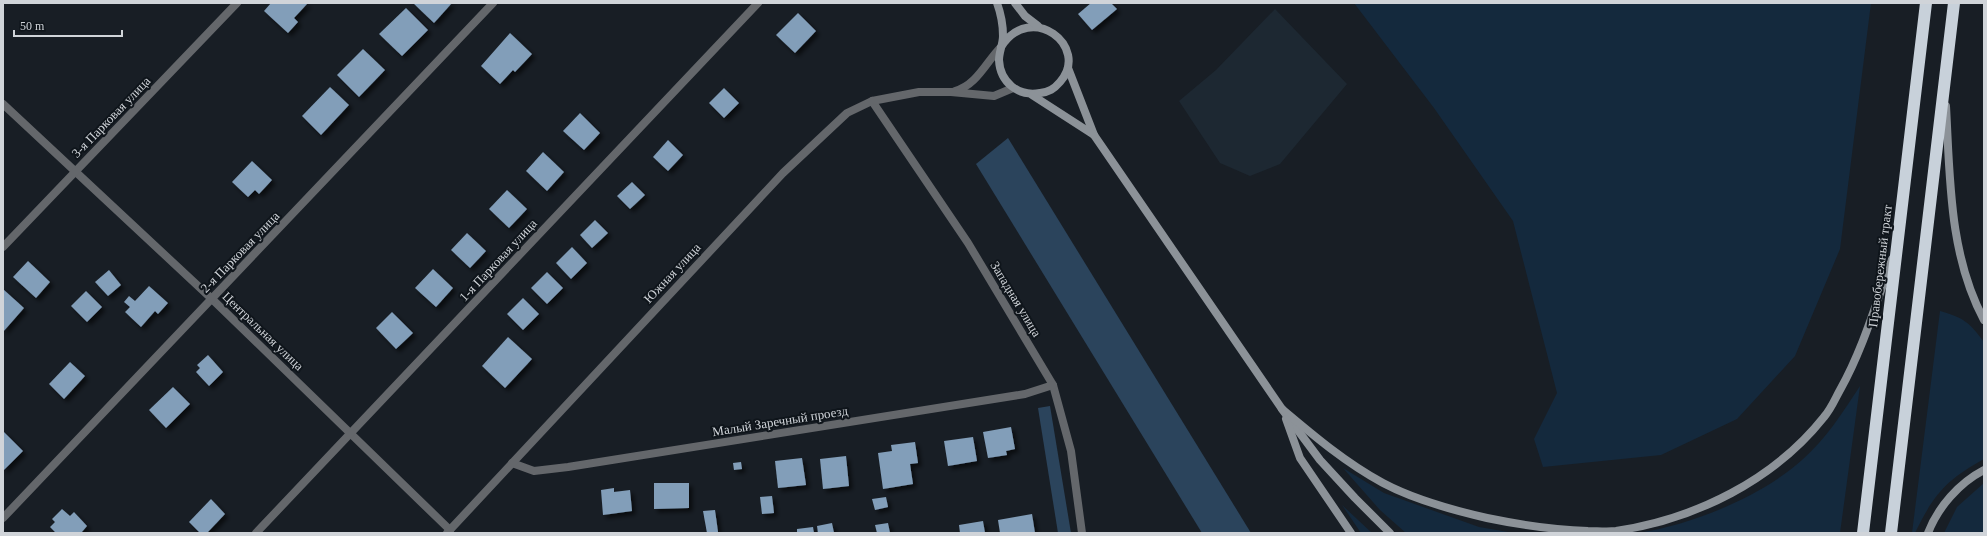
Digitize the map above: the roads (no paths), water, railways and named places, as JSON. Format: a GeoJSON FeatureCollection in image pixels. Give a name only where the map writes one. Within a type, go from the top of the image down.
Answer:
{"type":"FeatureCollection","features":[{"type":"Feature","properties":{"kind":"highway","name":"Правобережный тракт"},"geometry":{"type":"LineString","coordinates":[[1863,533],[1926,3]]}},
{"type":"Feature","properties":{"kind":"highway"},"geometry":{"type":"LineString","coordinates":[[1891,533],[1954,3]]}},
{"type":"Feature","properties":{"kind":"street","name":"3-я Парковая улица"},"geometry":{"type":"LineString","coordinates":[[3,247],[237,3]]}},
{"type":"Feature","properties":{"kind":"street","name":"2-я Парковая улица"},"geometry":{"type":"LineString","coordinates":[[3,518],[493,3]]}},
{"type":"Feature","properties":{"kind":"street","name":"1-я Парковая улица"},"geometry":{"type":"LineString","coordinates":[[256,533],[758,3]]}},
{"type":"Feature","properties":{"kind":"street"},"geometry":{"type":"LineString","coordinates":[[998,3],[1002,19],[1002,47],[999,58],[1000,70],[1005,80],[1013,88],[1023,94],[1032,95],[1047,92],[1056,87],[1068,68]]}},
{"type":"Feature","properties":{"kind":"street"},"geometry":{"type":"LineString","coordinates":[[1014,3],[1025,16],[1038,26]]}},
{"type":"Feature","properties":{"kind":"street"},"geometry":{"type":"LineString","coordinates":[[950,92],[963,89],[974,80],[1002,47],[1008,37],[1016,30],[1027,26],[1038,26],[1050,29],[1059,36],[1065,45],[1068,56],[1068,68],[1094,136],[1282,409],[1320,460],[1354,498],[1390,533]]}},
{"type":"Feature","properties":{"kind":"street"},"geometry":{"type":"LineString","coordinates":[[1945,82],[1951,189],[1960,256],[1973,299],[1984,320]]}},
{"type":"Feature","properties":{"kind":"street","name":"Южная улица"},"geometry":{"type":"LineString","coordinates":[[448,531],[783,173],[847,114],[872,101],[919,92],[950,92],[994,96],[1013,88]]}},
{"type":"Feature","properties":{"kind":"street"},"geometry":{"type":"LineString","coordinates":[[1032,95],[1094,136]]}},
{"type":"Feature","properties":{"kind":"street","name":"Западная улица"},"geometry":{"type":"LineString","coordinates":[[872,101],[968,243],[1053,385],[1071,451],[1082,533]]}},
{"type":"Feature","properties":{"kind":"street","name":"Центральная улица"},"geometry":{"type":"LineString","coordinates":[[3,104],[212,299],[351,433],[448,531]]}},
{"type":"Feature","properties":{"kind":"street"},"geometry":{"type":"LineString","coordinates":[[1282,409],[1337,453],[1379,480],[1418,498],[1463,512],[1514,523],[1564,530],[1614,531],[1666,520],[1713,502],[1758,479],[1796,449],[1826,415],[1852,368],[1872,317],[1897,242]]}},
{"type":"Feature","properties":{"kind":"street","name":"Малый Заречный проезд"},"geometry":{"type":"LineString","coordinates":[[512,463],[534,471],[568,467],[1025,394],[1053,385]]}},
{"type":"Feature","properties":{"kind":"street"},"geometry":{"type":"LineString","coordinates":[[1282,409],[1300,458],[1351,533]]}},
{"type":"Feature","properties":{"kind":"street"},"geometry":{"type":"LineString","coordinates":[[1928,533],[1931,524],[1950,496],[1971,476],[1984,470]]}}]}
